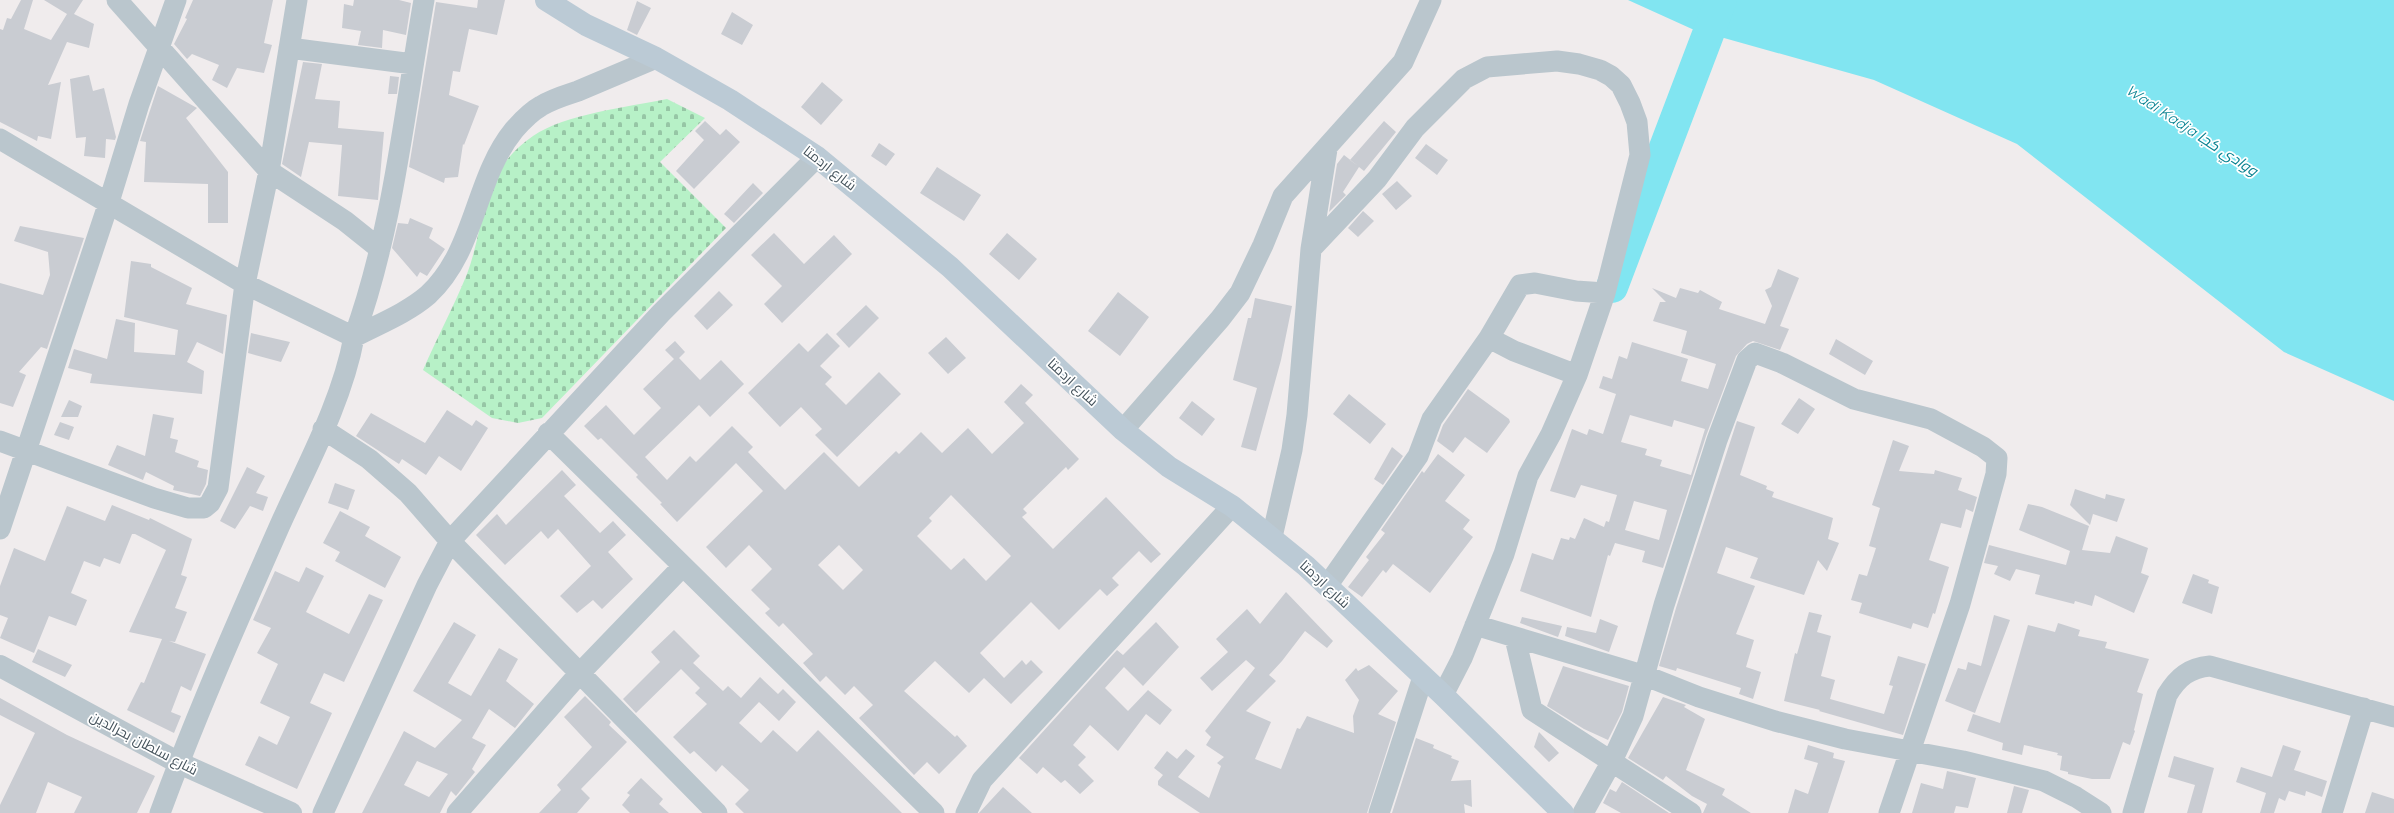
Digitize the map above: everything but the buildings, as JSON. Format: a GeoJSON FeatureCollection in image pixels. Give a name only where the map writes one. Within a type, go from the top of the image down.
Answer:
{"type":"FeatureCollection","features":[{"type":"Feature","properties":{"kind":"main road","name":"شارع اردمتا"},"geometry":{"type":"LineString","coordinates":[[546,0],[586,25],[656,58],[730,100],[817,157],[950,267],[1123,430],[1169,467],[1232,506],[1272,536],[1443,694],[1563,813]]}},
{"type":"Feature","properties":{"kind":"street"},"geometry":{"type":"LineString","coordinates":[[118,0],[269,170],[345,221],[380,249]]}},
{"type":"Feature","properties":{"kind":"street"},"geometry":{"type":"LineString","coordinates":[[0,529],[159,47],[176,0]]}},
{"type":"Feature","properties":{"kind":"street"},"geometry":{"type":"LineString","coordinates":[[0,441],[121,484],[154,498],[188,508],[204,508],[210,503],[218,488],[245,284],[269,170],[297,0]]}},
{"type":"Feature","properties":{"kind":"street"},"geometry":{"type":"LineString","coordinates":[[160,813],[226,648],[323,430],[350,359],[354,337],[369,295],[395,179],[424,0]]}},
{"type":"Feature","properties":{"kind":"street"},"geometry":{"type":"LineString","coordinates":[[1123,430],[1220,319],[1240,293],[1263,245],[1283,196],[1403,62],[1431,0]]}},
{"type":"Feature","properties":{"kind":"street"},"geometry":{"type":"LineString","coordinates":[[289,48],[413,64]]}},
{"type":"Feature","properties":{"kind":"street"},"geometry":{"type":"LineString","coordinates":[[354,337],[407,309],[427,295],[443,279],[456,258],[470,227],[484,185],[497,155],[515,129],[540,106],[656,58]]}},
{"type":"Feature","properties":{"kind":"street"},"geometry":{"type":"LineString","coordinates":[[1311,249],[1377,179],[1415,128],[1464,79],[1487,67],[1557,61],[1579,64],[1600,70],[1616,81],[1630,103],[1637,122],[1640,155],[1605,293],[1577,375],[1551,434],[1528,476],[1504,554],[1462,658],[1443,694]]}},
{"type":"Feature","properties":{"kind":"street"},"geometry":{"type":"LineString","coordinates":[[0,139],[109,202],[245,284],[354,337]]}},
{"type":"Feature","properties":{"kind":"street"},"geometry":{"type":"LineString","coordinates":[[1272,536],[1292,450],[1297,414],[1311,249],[1326,149]]}},
{"type":"Feature","properties":{"kind":"street"},"geometry":{"type":"LineString","coordinates":[[323,813],[427,585],[450,541],[548,433],[661,313],[817,157]]}},
{"type":"Feature","properties":{"kind":"street"},"geometry":{"type":"LineString","coordinates":[[1327,586],[1418,456],[1432,419],[1488,338],[1520,285],[1536,283],[1605,293]]}},
{"type":"Feature","properties":{"kind":"street"},"geometry":{"type":"LineString","coordinates":[[1488,338],[1514,351],[1577,375]]}},
{"type":"Feature","properties":{"kind":"street"},"geometry":{"type":"LineString","coordinates":[[1583,813],[1612,761],[1633,716],[1646,676],[1664,605],[1717,440],[1747,360],[1755,353],[1782,363],[1854,399],[1931,419],[1983,446],[1997,458],[1996,474],[1960,604],[1912,752],[1889,813]]}},
{"type":"Feature","properties":{"kind":"street"},"geometry":{"type":"LineString","coordinates":[[323,430],[369,459],[408,493],[450,541],[710,810]]}},
{"type":"Feature","properties":{"kind":"street"},"geometry":{"type":"LineString","coordinates":[[548,433],[934,813]]}},
{"type":"Feature","properties":{"kind":"street"},"geometry":{"type":"LineString","coordinates":[[966,813],[982,780],[1232,506]]}},
{"type":"Feature","properties":{"kind":"street"},"geometry":{"type":"LineString","coordinates":[[457,813],[579,674],[683,566]]}},
{"type":"Feature","properties":{"kind":"street"},"geometry":{"type":"LineString","coordinates":[[1475,625],[1646,676],[1699,697],[1775,721],[1845,739],[1963,761],[2044,781],[2076,797],[2101,813]]}},
{"type":"Feature","properties":{"kind":"street"},"geometry":{"type":"LineString","coordinates":[[1515,638],[1532,710],[1691,813]]}},
{"type":"Feature","properties":{"kind":"street","name":"شارع سلطان بحرالدين"},"geometry":{"type":"LineString","coordinates":[[0,666],[179,763],[291,813]]}},
{"type":"Feature","properties":{"kind":"street"},"geometry":{"type":"LineString","coordinates":[[2133,813],[2167,695],[2175,682],[2186,672],[2198,667],[2210,666],[2364,708],[2394,718]]}},
{"type":"Feature","properties":{"kind":"street"},"geometry":{"type":"LineString","coordinates":[[1379,813],[1423,677]]}},
{"type":"Feature","properties":{"kind":"street"},"geometry":{"type":"LineString","coordinates":[[2332,813],[2364,708]]}},
{"type":"Feature","properties":{"kind":"green space"},"geometry":{"type":"Polygon","coordinates":[[[667,99],[705,118],[660,162],[726,228],[542,418],[518,423],[492,418],[423,370],[467,274],[482,216],[494,182],[503,166],[515,150],[546,128],[562,122],[597,112],[667,99]]]}},
{"type":"Feature","properties":{"kind":"water","name":"Wadi Kadja ووادي كجا"},"geometry":{"type":"Polygon","coordinates":[[[1628,0],[2394,0],[2394,401],[2284,352],[2017,144],[1874,80],[1692,29],[1628,0]]]}},
{"type":"Feature","properties":{"kind":"waterway"},"geometry":{"type":"LineString","coordinates":[[1612,287],[1721,0]]}}]}
